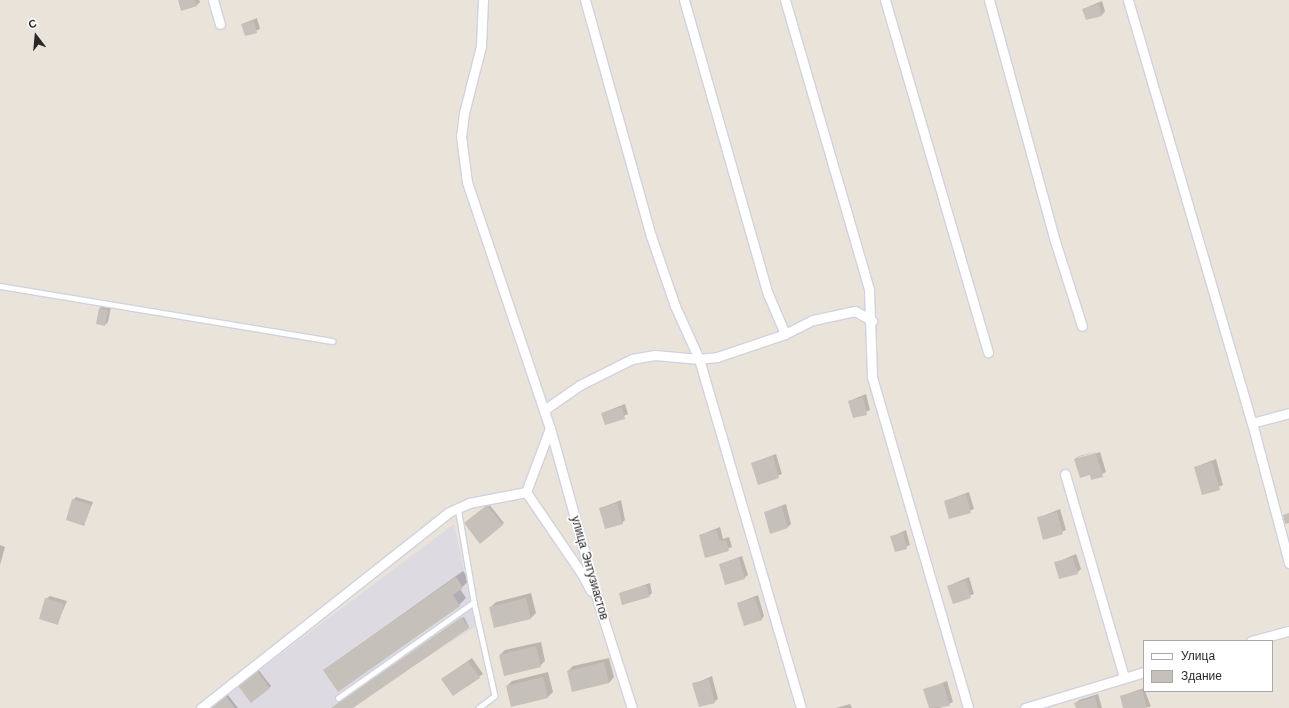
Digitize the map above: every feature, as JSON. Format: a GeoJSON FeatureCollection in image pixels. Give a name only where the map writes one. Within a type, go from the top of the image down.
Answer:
{"type":"FeatureCollection","features":[{"type":"Feature","properties":{"kind":"street"},"geometry":{"type":"LineString","coordinates":[[213,0],[220,24]]}},
{"type":"Feature","properties":{"kind":"street","name":"улица Энтузиастов"},"geometry":{"type":"LineString","coordinates":[[483,0],[481,46],[464,113],[463,157],[467,182],[550,428],[600,608],[632,708]]}},
{"type":"Feature","properties":{"kind":"street"},"geometry":{"type":"LineString","coordinates":[[585,0],[651,236],[675,306],[699,359],[801,708]]}},
{"type":"Feature","properties":{"kind":"street"},"geometry":{"type":"LineString","coordinates":[[684,0],[768,294],[785,334]]}},
{"type":"Feature","properties":{"kind":"street"},"geometry":{"type":"LineString","coordinates":[[785,0],[869,290],[872,321],[872,377],[968,708]]}},
{"type":"Feature","properties":{"kind":"street"},"geometry":{"type":"LineString","coordinates":[[885,0],[988,352]]}},
{"type":"Feature","properties":{"kind":"street"},"geometry":{"type":"LineString","coordinates":[[989,0],[1055,241],[1082,326]]}},
{"type":"Feature","properties":{"kind":"street"},"geometry":{"type":"LineString","coordinates":[[1128,0],[1252,423],[1289,563]]}},
{"type":"Feature","properties":{"kind":"street"},"geometry":{"type":"LineString","coordinates":[[544,410],[580,385],[632,359],[655,355],[699,359],[717,357],[785,334],[813,320],[855,311],[872,321]]}},
{"type":"Feature","properties":{"kind":"street"},"geometry":{"type":"LineString","coordinates":[[1252,423],[1289,414]]}},
{"type":"Feature","properties":{"kind":"street"},"geometry":{"type":"LineString","coordinates":[[526,492],[550,428]]}},
{"type":"Feature","properties":{"kind":"street"},"geometry":{"type":"LineString","coordinates":[[1065,474],[1124,677]]}},
{"type":"Feature","properties":{"kind":"street"},"geometry":{"type":"LineString","coordinates":[[201,708],[346,592],[458,507],[526,492]]}},
{"type":"Feature","properties":{"kind":"street"},"geometry":{"type":"LineString","coordinates":[[526,492],[582,574],[600,608]]}},
{"type":"Feature","properties":{"kind":"street"},"geometry":{"type":"LineString","coordinates":[[1255,640],[1289,631]]}},
{"type":"Feature","properties":{"kind":"street"},"geometry":{"type":"LineString","coordinates":[[1025,708],[1143,672]]}},
{"type":"Feature","properties":{"kind":"lane"},"geometry":{"type":"LineString","coordinates":[[0,286],[332,341]]}},
{"type":"Feature","properties":{"kind":"lane"},"geometry":{"type":"LineString","coordinates":[[458,507],[474,602],[495,696],[479,708]]}},
{"type":"Feature","properties":{"kind":"lane"},"geometry":{"type":"LineString","coordinates":[[338,698],[474,602]]}},
{"type":"Feature","properties":{"kind":"shaded area"},"geometry":{"type":"Polygon","coordinates":[[[454,524],[476,626],[348,708],[209,708],[454,524]]]}},
{"type":"Feature","properties":{"kind":"building"},"geometry":{"type":"Polygon","coordinates":[[[178,0],[195,0],[197,6],[181,11],[178,0]]]}},
{"type":"Feature","properties":{"kind":"building"},"geometry":{"type":"Polygon","coordinates":[[[1099,4],[1102,16],[1086,20],[1082,9],[1099,4]]]}},
{"type":"Feature","properties":{"kind":"building"},"geometry":{"type":"Polygon","coordinates":[[[254,21],[257,33],[245,36],[241,24],[254,21]]]}},
{"type":"Feature","properties":{"kind":"building"},"geometry":{"type":"Polygon","coordinates":[[[99,308],[108,310],[105,326],[96,324],[99,308]]]}},
{"type":"Feature","properties":{"kind":"building"},"geometry":{"type":"Polygon","coordinates":[[[863,397],[867,415],[853,418],[848,401],[863,397]]]}},
{"type":"Feature","properties":{"kind":"building"},"geometry":{"type":"Polygon","coordinates":[[[622,407],[625,419],[605,425],[601,413],[622,407]]]}},
{"type":"Feature","properties":{"kind":"building"},"geometry":{"type":"Polygon","coordinates":[[[1096,453],[1103,477],[1091,480],[1090,475],[1080,478],[1074,459],[1096,453]]]}},
{"type":"Feature","properties":{"kind":"building"},"geometry":{"type":"Polygon","coordinates":[[[773,456],[779,478],[758,485],[751,463],[773,456]]]}},
{"type":"Feature","properties":{"kind":"building"},"geometry":{"type":"Polygon","coordinates":[[[1212,462],[1220,490],[1202,495],[1194,467],[1212,462]]]}},
{"type":"Feature","properties":{"kind":"building"},"geometry":{"type":"Polygon","coordinates":[[[966,494],[971,513],[949,519],[944,501],[966,494]]]}},
{"type":"Feature","properties":{"kind":"building"},"geometry":{"type":"Polygon","coordinates":[[[72,499],[91,505],[84,526],[66,520],[72,499]]]}},
{"type":"Feature","properties":{"kind":"building"},"geometry":{"type":"Polygon","coordinates":[[[617,503],[623,524],[605,529],[599,508],[617,503]]]}},
{"type":"Feature","properties":{"kind":"building"},"geometry":{"type":"Polygon","coordinates":[[[487,505],[503,525],[480,544],[464,523],[487,505]]]}},
{"type":"Feature","properties":{"kind":"building"},"geometry":{"type":"Polygon","coordinates":[[[782,507],[788,528],[770,534],[764,512],[782,507]]]}},
{"type":"Feature","properties":{"kind":"building"},"geometry":{"type":"Polygon","coordinates":[[[1057,512],[1063,534],[1043,540],[1037,517],[1057,512]]]}},
{"type":"Feature","properties":{"kind":"building"},"geometry":{"type":"Polygon","coordinates":[[[1289,513],[1289,523],[1285,524],[1283,515],[1289,513]]]}},
{"type":"Feature","properties":{"kind":"building"},"geometry":{"type":"Polygon","coordinates":[[[716,530],[720,541],[726,540],[729,551],[705,558],[699,535],[716,530]]]}},
{"type":"Feature","properties":{"kind":"building"},"geometry":{"type":"Polygon","coordinates":[[[903,533],[907,549],[895,552],[890,536],[903,533]]]}},
{"type":"Feature","properties":{"kind":"building"},"geometry":{"type":"Polygon","coordinates":[[[1073,557],[1078,574],[1059,579],[1054,562],[1073,557]]]}},
{"type":"Feature","properties":{"kind":"building"},"geometry":{"type":"Polygon","coordinates":[[[739,558],[745,579],[725,585],[719,564],[739,558]]]}},
{"type":"Feature","properties":{"kind":"building"},"geometry":{"type":"Polygon","coordinates":[[[456,577],[463,588],[453,595],[460,606],[338,692],[323,670],[456,577]]]}},
{"type":"Feature","properties":{"kind":"building"},"geometry":{"type":"Polygon","coordinates":[[[966,580],[971,598],[953,604],[947,586],[966,580]]]}},
{"type":"Feature","properties":{"kind":"building"},"geometry":{"type":"Polygon","coordinates":[[[646,585],[650,597],[622,605],[619,593],[646,585]]]}},
{"type":"Feature","properties":{"kind":"building"},"geometry":{"type":"Polygon","coordinates":[[[45,598],[64,604],[58,625],[39,619],[45,598]]]}},
{"type":"Feature","properties":{"kind":"building"},"geometry":{"type":"Polygon","coordinates":[[[526,598],[531,619],[494,628],[489,607],[526,598]]]}},
{"type":"Feature","properties":{"kind":"building"},"geometry":{"type":"Polygon","coordinates":[[[755,598],[762,620],[744,626],[737,603],[755,598]]]}},
{"type":"Feature","properties":{"kind":"building"},"geometry":{"type":"Polygon","coordinates":[[[462,617],[469,628],[353,708],[331,708],[462,617]]]}},
{"type":"Feature","properties":{"kind":"building"},"geometry":{"type":"Polygon","coordinates":[[[536,646],[541,667],[504,676],[499,655],[536,646]]]}},
{"type":"Feature","properties":{"kind":"building"},"geometry":{"type":"Polygon","coordinates":[[[468,661],[480,678],[453,696],[441,679],[468,661]]]}},
{"type":"Feature","properties":{"kind":"building"},"geometry":{"type":"Polygon","coordinates":[[[604,662],[609,683],[572,692],[567,671],[604,662]]]}},
{"type":"Feature","properties":{"kind":"building"},"geometry":{"type":"Polygon","coordinates":[[[255,668],[270,688],[251,703],[236,683],[255,668]]]}},
{"type":"Feature","properties":{"kind":"building"},"geometry":{"type":"Polygon","coordinates":[[[543,677],[548,698],[511,707],[506,686],[543,677]]]}},
{"type":"Feature","properties":{"kind":"building"},"geometry":{"type":"Polygon","coordinates":[[[709,679],[715,703],[699,707],[692,683],[709,679]]]}},
{"type":"Feature","properties":{"kind":"building"},"geometry":{"type":"Polygon","coordinates":[[[943,683],[950,706],[929,708],[923,689],[943,683]]]}},
{"type":"Feature","properties":{"kind":"building"},"geometry":{"type":"Polygon","coordinates":[[[1142,690],[1147,708],[1123,708],[1120,696],[1142,690]]]}},
{"type":"Feature","properties":{"kind":"building"},"geometry":{"type":"Polygon","coordinates":[[[223,692],[235,708],[206,708],[223,692]]]}},
{"type":"Feature","properties":{"kind":"building"},"geometry":{"type":"Polygon","coordinates":[[[1095,697],[1098,708],[1076,708],[1074,703],[1095,697]]]}}]}
